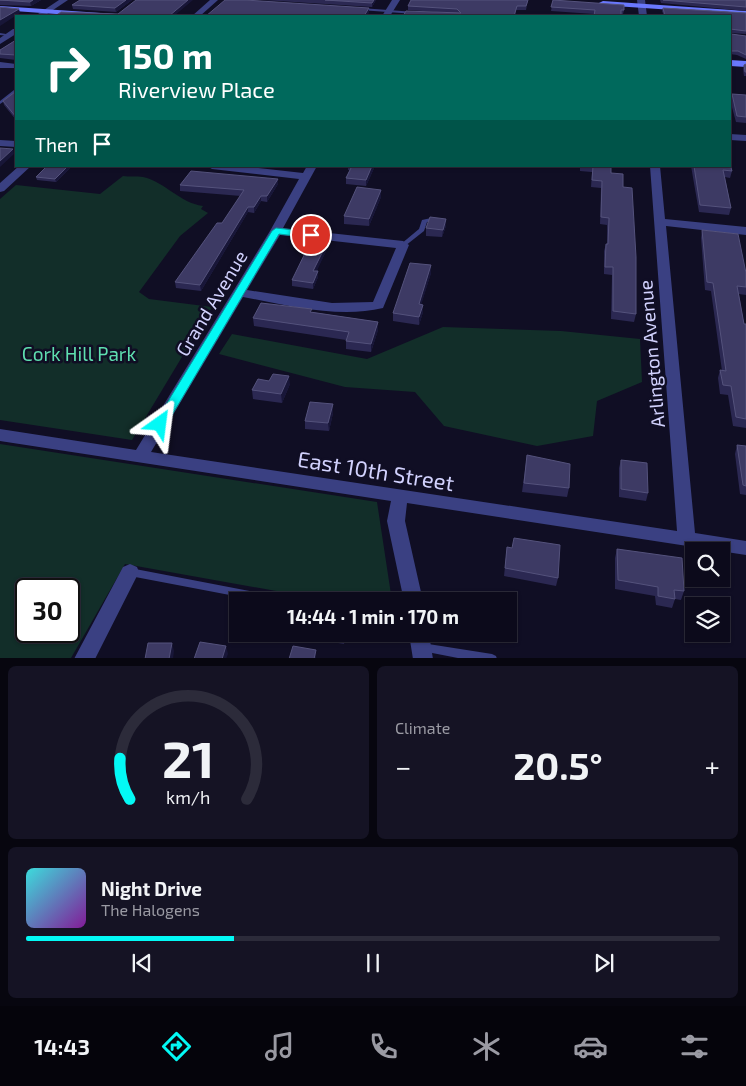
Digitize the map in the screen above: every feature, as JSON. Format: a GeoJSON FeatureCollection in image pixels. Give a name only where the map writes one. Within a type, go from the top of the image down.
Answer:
{"type":"FeatureCollection","features":[{"type":"Feature","properties":{"kind":"street"},"geometry":{"type":"LineString","coordinates":[[43,14],[64,0]]}},
{"type":"Feature","properties":{"kind":"street"},"geometry":{"type":"LineString","coordinates":[[197,15],[214,0]]}},
{"type":"Feature","properties":{"kind":"street"},"geometry":{"type":"LineString","coordinates":[[388,14],[396,0]]}},
{"type":"Feature","properties":{"kind":"street"},"geometry":{"type":"LineString","coordinates":[[597,3],[642,3],[746,13]]}},
{"type":"Feature","properties":{"kind":"street"},"geometry":{"type":"LineString","coordinates":[[0,8],[43,14],[79,15]]}},
{"type":"Feature","properties":{"kind":"street"},"geometry":{"type":"LineString","coordinates":[[0,42],[13,33]]}},
{"type":"Feature","properties":{"kind":"street"},"geometry":{"type":"LineString","coordinates":[[731,63],[746,64]]}},
{"type":"Feature","properties":{"kind":"street"},"geometry":{"type":"LineString","coordinates":[[0,65],[15,66]]}},
{"type":"Feature","properties":{"kind":"street"},"geometry":{"type":"LineString","coordinates":[[731,137],[746,138]]}},
{"type":"Feature","properties":{"kind":"street"},"geometry":{"type":"LineString","coordinates":[[0,143],[15,144]]}},
{"type":"Feature","properties":{"kind":"street"},"geometry":{"type":"LineString","coordinates":[[0,189],[25,167]]}},
{"type":"Feature","properties":{"kind":"street"},"geometry":{"type":"LineString","coordinates":[[228,167],[309,172]]}},
{"type":"Feature","properties":{"kind":"street","name":"Arlington Avenue"},"geometry":{"type":"LineString","coordinates":[[655,167],[687,539]]}},
{"type":"Feature","properties":{"kind":"street","name":"Grand Avenue"},"geometry":{"type":"LineString","coordinates":[[140,457],[276,231],[309,172]]}},
{"type":"Feature","properties":{"kind":"street"},"geometry":{"type":"LineString","coordinates":[[660,222],[746,232]]}},
{"type":"Feature","properties":{"kind":"street"},"geometry":{"type":"LineString","coordinates":[[239,293],[347,308],[372,308],[378,305],[403,245],[276,231]]}},
{"type":"Feature","properties":{"kind":"street","name":"East 10th Street"},"geometry":{"type":"LineString","coordinates":[[0,434],[140,457],[746,548]]}},
{"type":"Feature","properties":{"kind":"street"},"geometry":{"type":"LineString","coordinates":[[400,496],[396,521],[411,592]]}},
{"type":"Feature","properties":{"kind":"street"},"geometry":{"type":"LineString","coordinates":[[84,658],[130,572]]}},
{"type":"Feature","properties":{"kind":"lane"},"geometry":{"type":"LineString","coordinates":[[351,9],[388,14],[418,14]]}},
{"type":"Feature","properties":{"kind":"lane"},"geometry":{"type":"LineString","coordinates":[[117,15],[123,11]]}},
{"type":"Feature","properties":{"kind":"lane"},"geometry":{"type":"LineString","coordinates":[[0,34],[13,33]]}},
{"type":"Feature","properties":{"kind":"lane"},"geometry":{"type":"LineString","coordinates":[[0,103],[15,92]]}},
{"type":"Feature","properties":{"kind":"lane"},"geometry":{"type":"LineString","coordinates":[[403,245],[422,230],[424,221],[431,220]]}},
{"type":"Feature","properties":{"kind":"lane"},"geometry":{"type":"LineString","coordinates":[[130,572],[234,592]]}},
{"type":"Feature","properties":{"kind":"lane"},"geometry":{"type":"LineString","coordinates":[[421,646],[492,658]]}},
{"type":"Feature","properties":{"kind":"green space","name":"Cork Hill Park"},"geometry":{"type":"Polygon","coordinates":[[[123,176],[143,177],[158,183],[187,201],[203,206],[201,209],[208,213],[180,236],[139,292],[149,299],[212,307],[132,440],[0,420],[0,199],[16,185],[100,194],[123,176]]]}},
{"type":"Feature","properties":{"kind":"green space"},"geometry":{"type":"Polygon","coordinates":[[[443,327],[561,331],[640,339],[642,382],[597,401],[593,436],[537,446],[444,426],[415,392],[345,387],[219,354],[232,334],[367,359],[443,327]]]}},
{"type":"Feature","properties":{"kind":"green space"},"geometry":{"type":"Polygon","coordinates":[[[0,444],[377,502],[391,592],[282,592],[125,564],[80,642],[80,578],[15,578],[15,643],[80,643],[71,658],[0,658],[0,444]]]}},
{"type":"Feature","properties":{"kind":"building"},"geometry":{"type":"Polygon","coordinates":[[[0,0],[33,0],[30,2],[0,0]]]}},
{"type":"Feature","properties":{"kind":"building"},"geometry":{"type":"Polygon","coordinates":[[[80,0],[126,0],[115,8],[72,5],[80,0]]]}},
{"type":"Feature","properties":{"kind":"building"},"geometry":{"type":"Polygon","coordinates":[[[136,0],[188,0],[170,15],[56,15],[61,12],[118,14],[136,0]]]}},
{"type":"Feature","properties":{"kind":"building"},"geometry":{"type":"Polygon","coordinates":[[[225,0],[369,8],[365,15],[207,15],[225,0]]]}},
{"type":"Feature","properties":{"kind":"building"},"geometry":{"type":"Polygon","coordinates":[[[325,0],[374,0],[372,3],[325,0]]]}},
{"type":"Feature","properties":{"kind":"building"},"geometry":{"type":"Polygon","coordinates":[[[411,0],[528,0],[526,6],[517,6],[514,15],[404,15],[406,11],[461,13],[457,9],[408,6],[411,0]]]}},
{"type":"Feature","properties":{"kind":"building"},"geometry":{"type":"Polygon","coordinates":[[[553,0],[624,5],[624,10],[621,10],[621,15],[594,15],[595,10],[551,7],[553,0]]]}},
{"type":"Feature","properties":{"kind":"building"},"geometry":{"type":"Polygon","coordinates":[[[663,0],[746,0],[746,7],[663,0]]]}},
{"type":"Feature","properties":{"kind":"building"},"geometry":{"type":"Polygon","coordinates":[[[0,7],[19,9],[0,20],[0,7]]]}},
{"type":"Feature","properties":{"kind":"building"},"geometry":{"type":"Polygon","coordinates":[[[663,8],[746,13],[746,31],[731,29],[731,15],[665,15],[663,8]]]}},
{"type":"Feature","properties":{"kind":"building"},"geometry":{"type":"Polygon","coordinates":[[[731,34],[746,36],[746,55],[738,51],[731,51],[731,34]]]}},
{"type":"Feature","properties":{"kind":"building"},"geometry":{"type":"Polygon","coordinates":[[[15,41],[15,55],[0,54],[0,50],[15,41]]]}},
{"type":"Feature","properties":{"kind":"building"},"geometry":{"type":"Polygon","coordinates":[[[15,92],[15,116],[3,101],[15,92]]]}},
{"type":"Feature","properties":{"kind":"building"},"geometry":{"type":"Polygon","coordinates":[[[732,94],[746,95],[746,117],[737,116],[732,94]]]}},
{"type":"Feature","properties":{"kind":"building"},"geometry":{"type":"Polygon","coordinates":[[[0,148],[13,149],[0,161],[0,148]]]}},
{"type":"Feature","properties":{"kind":"building"},"geometry":{"type":"Polygon","coordinates":[[[46,167],[67,167],[55,179],[36,177],[46,167]]]}},
{"type":"Feature","properties":{"kind":"building"},"geometry":{"type":"Polygon","coordinates":[[[352,167],[372,167],[366,180],[346,178],[352,167]]]}},
{"type":"Feature","properties":{"kind":"building"},"geometry":{"type":"Polygon","coordinates":[[[593,167],[611,167],[611,173],[623,174],[623,187],[632,188],[636,257],[636,314],[613,311],[613,267],[605,267],[609,218],[601,217],[602,181],[592,180],[593,167]]]}},
{"type":"Feature","properties":{"kind":"building"},"geometry":{"type":"Polygon","coordinates":[[[694,167],[731,167],[732,171],[723,170],[731,208],[700,205],[694,167]]]}},
{"type":"Feature","properties":{"kind":"building"},"geometry":{"type":"Polygon","coordinates":[[[191,171],[278,179],[267,196],[261,196],[254,207],[248,207],[200,285],[175,282],[217,223],[222,223],[244,190],[180,185],[191,171]]]}},
{"type":"Feature","properties":{"kind":"building"},"geometry":{"type":"Polygon","coordinates":[[[357,187],[381,190],[369,219],[344,216],[357,187]]]}},
{"type":"Feature","properties":{"kind":"building"},"geometry":{"type":"Polygon","coordinates":[[[430,217],[446,219],[443,230],[426,228],[430,217]]]}},
{"type":"Feature","properties":{"kind":"building"},"geometry":{"type":"Polygon","coordinates":[[[702,230],[738,234],[746,273],[746,287],[737,286],[744,324],[746,324],[746,419],[736,417],[731,386],[723,385],[720,370],[726,371],[713,283],[707,282],[702,230]]]}},
{"type":"Feature","properties":{"kind":"building"},"geometry":{"type":"Polygon","coordinates":[[[312,239],[328,241],[313,271],[318,271],[313,283],[292,280],[312,239]]]}},
{"type":"Feature","properties":{"kind":"building"},"geometry":{"type":"Polygon","coordinates":[[[410,263],[431,265],[419,304],[423,305],[419,317],[393,313],[410,263]]]}},
{"type":"Feature","properties":{"kind":"building"},"geometry":{"type":"Polygon","coordinates":[[[261,303],[312,309],[310,312],[378,322],[371,344],[346,341],[349,332],[253,318],[261,303]]]}},
{"type":"Feature","properties":{"kind":"building"},"geometry":{"type":"Polygon","coordinates":[[[273,374],[289,376],[281,394],[252,390],[258,379],[269,381],[273,374]]]}},
{"type":"Feature","properties":{"kind":"building"},"geometry":{"type":"Polygon","coordinates":[[[310,402],[333,404],[328,423],[305,421],[310,402]]]}},
{"type":"Feature","properties":{"kind":"building"},"geometry":{"type":"Polygon","coordinates":[[[737,445],[746,446],[746,486],[743,485],[737,445]]]}},
{"type":"Feature","properties":{"kind":"building"},"geometry":{"type":"Polygon","coordinates":[[[527,455],[570,464],[569,488],[524,483],[527,455]]]}},
{"type":"Feature","properties":{"kind":"building"},"geometry":{"type":"Polygon","coordinates":[[[621,460],[647,463],[648,493],[621,489],[621,460]]]}},
{"type":"Feature","properties":{"kind":"building"},"geometry":{"type":"Polygon","coordinates":[[[514,538],[560,545],[558,578],[505,568],[507,547],[512,548],[514,538]]]}},
{"type":"Feature","properties":{"kind":"building"},"geometry":{"type":"Polygon","coordinates":[[[617,549],[682,558],[684,591],[674,590],[675,599],[658,596],[658,587],[618,580],[617,549]]]}},
{"type":"Feature","properties":{"kind":"building"},"geometry":{"type":"Polygon","coordinates":[[[200,642],[226,646],[222,658],[194,658],[200,642]]]}},
{"type":"Feature","properties":{"kind":"building"},"geometry":{"type":"Polygon","coordinates":[[[148,643],[172,643],[169,658],[145,658],[148,643]]]}},
{"type":"Feature","properties":{"kind":"building"},"geometry":{"type":"Polygon","coordinates":[[[293,646],[316,650],[314,658],[289,658],[293,646]]]}},
{"type":"Feature","properties":{"kind":"route"},"geometry":{"type":"LineString","coordinates":[[160,424],[276,231],[311,235]]}}]}
